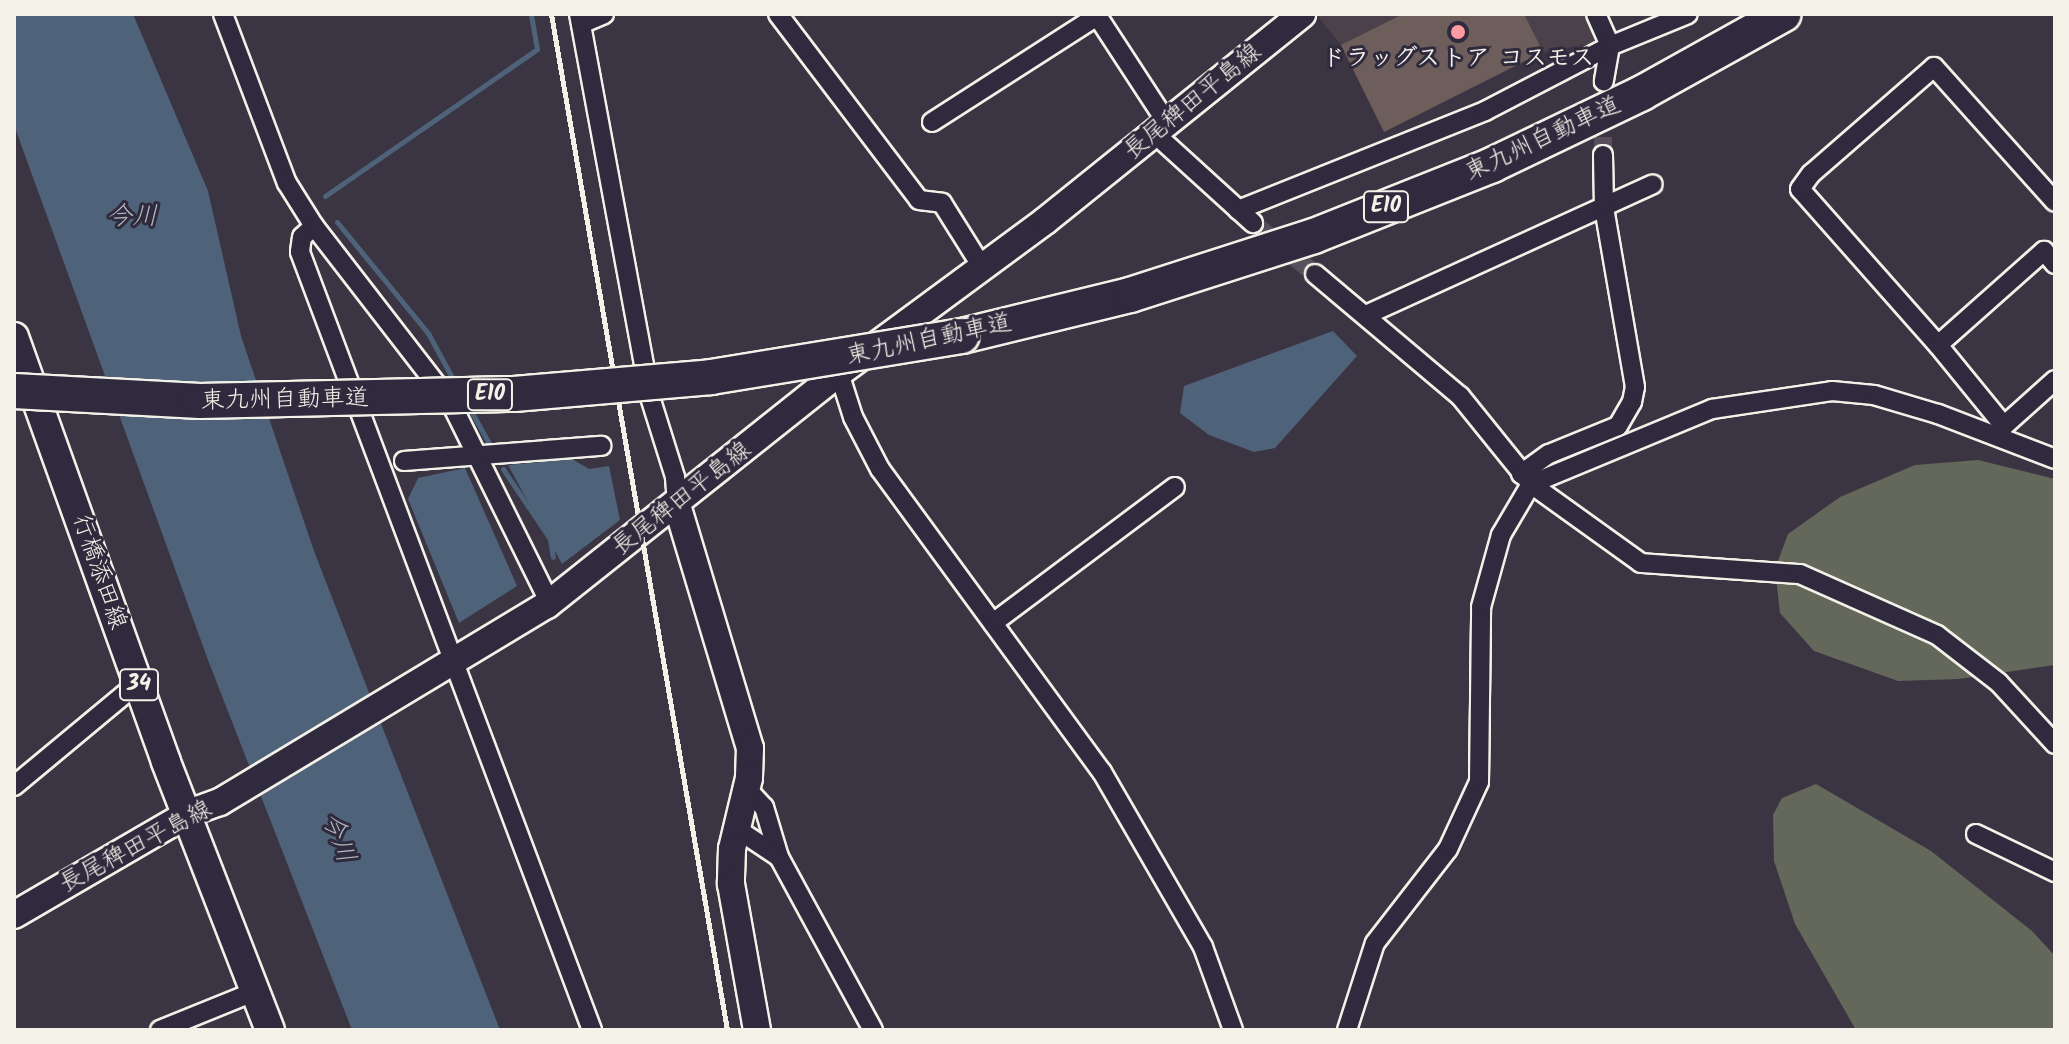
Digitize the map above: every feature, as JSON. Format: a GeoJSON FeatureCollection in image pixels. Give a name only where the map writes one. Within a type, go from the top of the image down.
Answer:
{"type":"FeatureCollection","features":[{"type":"Feature","properties":{"kind":"highway","name":"東九州自動車道"},"geometry":{"type":"LineString","coordinates":[[14,391],[200,401],[514,394],[711,377],[962,336],[1130,295],[1314,236],[1492,165],[1642,93],[1784,14]]}},
{"type":"Feature","properties":{"kind":"main road","name":"長尾稗田平島線"},"geometry":{"type":"LineString","coordinates":[[14,915],[189,813],[220,802],[447,668],[550,603],[677,505],[839,373],[982,267],[1302,14]]}},
{"type":"Feature","properties":{"kind":"main road","name":"行橋添田線"},"geometry":{"type":"LineString","coordinates":[[14,337],[138,683],[270,1030]]}},
{"type":"Feature","properties":{"kind":"main road"},"geometry":{"type":"LineString","coordinates":[[677,505],[750,748],[747,789],[737,829],[731,884],[757,1030]]}},
{"type":"Feature","properties":{"kind":"street"},"geometry":{"type":"LineString","coordinates":[[223,14],[287,183],[314,226],[451,403],[550,603]]}},
{"type":"Feature","properties":{"kind":"street"},"geometry":{"type":"LineString","coordinates":[[604,14],[580,19],[650,397],[675,477],[677,505]]}},
{"type":"Feature","properties":{"kind":"street"},"geometry":{"type":"LineString","coordinates":[[778,14],[919,200],[942,203],[982,267]]}},
{"type":"Feature","properties":{"kind":"street"},"geometry":{"type":"LineString","coordinates":[[1596,14],[1610,46],[1604,81]]}},
{"type":"Feature","properties":{"kind":"street"},"geometry":{"type":"LineString","coordinates":[[1238,210],[1485,111],[1610,46],[1688,14]]}},
{"type":"Feature","properties":{"kind":"street"},"geometry":{"type":"LineString","coordinates":[[932,122],[1097,15],[1161,128],[1253,223]]}},
{"type":"Feature","properties":{"kind":"street"},"geometry":{"type":"LineString","coordinates":[[1999,430],[1938,345],[1800,189],[1811,174],[1934,67],[2055,202]]}},
{"type":"Feature","properties":{"kind":"street"},"geometry":{"type":"LineString","coordinates":[[1347,1030],[1375,943],[1448,849],[1479,782],[1481,607],[1501,535],[1526,479],[1549,454],[1618,426],[1632,402],[1635,387],[1604,207],[1603,155]]}},
{"type":"Feature","properties":{"kind":"street"},"geometry":{"type":"LineString","coordinates":[[1366,315],[1653,184]]}},
{"type":"Feature","properties":{"kind":"street"},"geometry":{"type":"LineString","coordinates":[[314,226],[302,237],[300,252],[447,668],[592,1030]]}},
{"type":"Feature","properties":{"kind":"street"},"geometry":{"type":"LineString","coordinates":[[1938,345],[2051,252]]}},
{"type":"Feature","properties":{"kind":"street"},"geometry":{"type":"LineString","coordinates":[[1315,274],[1460,396],[1526,479],[1641,563],[1800,574],[1937,635],[1999,683],[2055,744]]}},
{"type":"Feature","properties":{"kind":"street"},"geometry":{"type":"LineString","coordinates":[[839,373],[853,417],[880,469],[1102,772],[1203,947],[1233,1030]]}},
{"type":"Feature","properties":{"kind":"street"},"geometry":{"type":"LineString","coordinates":[[1999,430],[2055,380]]}},
{"type":"Feature","properties":{"kind":"street"},"geometry":{"type":"LineString","coordinates":[[1526,479],[1712,409],[1798,393],[1874,395],[1999,430],[2055,459]]}},
{"type":"Feature","properties":{"kind":"street"},"geometry":{"type":"LineString","coordinates":[[404,461],[601,446]]}},
{"type":"Feature","properties":{"kind":"street"},"geometry":{"type":"LineString","coordinates":[[993,623],[1175,487]]}},
{"type":"Feature","properties":{"kind":"street"},"geometry":{"type":"LineString","coordinates":[[14,786],[138,683]]}},
{"type":"Feature","properties":{"kind":"street"},"geometry":{"type":"LineString","coordinates":[[747,789],[764,807],[779,857],[873,1030]]}},
{"type":"Feature","properties":{"kind":"street"},"geometry":{"type":"LineString","coordinates":[[737,829],[779,857]]}},
{"type":"Feature","properties":{"kind":"street"},"geometry":{"type":"LineString","coordinates":[[1976,834],[2055,872]]}},
{"type":"Feature","properties":{"kind":"street"},"geometry":{"type":"LineString","coordinates":[[160,1030],[256,991]]}},
{"type":"Feature","properties":{"kind":"shaded area"},"geometry":{"type":"Polygon","coordinates":[[[1316,14],[1586,14],[1600,42],[1543,52],[1384,132],[1341,45],[1316,14]]]}},
{"type":"Feature","properties":{"kind":"green space"},"geometry":{"type":"Polygon","coordinates":[[[1978,460],[2055,479],[2055,665],[1959,679],[1898,681],[1814,651],[1780,613],[1775,569],[1788,534],[1840,497],[1915,465],[1978,460]]]}},
{"type":"Feature","properties":{"kind":"green space"},"geometry":{"type":"Polygon","coordinates":[[[1816,784],[1931,851],[2032,931],[2055,956],[2055,1030],[1856,1030],[1795,924],[1774,861],[1773,815],[1782,798],[1816,784]]]}},
{"type":"Feature","properties":{"kind":"water","name":"今川"},"geometry":{"type":"Polygon","coordinates":[[[14,14],[133,14],[208,191],[241,336],[314,551],[500,1030],[352,1030],[208,660],[14,125],[14,14]]]}},
{"type":"Feature","properties":{"kind":"water"},"geometry":{"type":"Polygon","coordinates":[[[1333,331],[1357,356],[1275,448],[1254,452],[1209,435],[1180,413],[1184,386],[1333,331]]]}},
{"type":"Feature","properties":{"kind":"water"},"geometry":{"type":"Polygon","coordinates":[[[572,459],[589,469],[609,466],[620,520],[562,564],[508,465],[572,459]]]}},
{"type":"Feature","properties":{"kind":"water"},"geometry":{"type":"Polygon","coordinates":[[[465,468],[517,586],[459,623],[408,499],[418,478],[465,468]]]}},
{"type":"Feature","properties":{"kind":"building"},"geometry":{"type":"Polygon","coordinates":[[[1403,14],[1524,14],[1543,52],[1384,132],[1341,45],[1403,14]]]}},
{"type":"Feature","properties":{"kind":"waterway"},"geometry":{"type":"LineString","coordinates":[[325,196],[537,49],[531,14]]}},
{"type":"Feature","properties":{"kind":"waterway"},"geometry":{"type":"LineString","coordinates":[[337,222],[428,333],[455,383]]}},
{"type":"Feature","properties":{"kind":"waterway"},"geometry":{"type":"LineString","coordinates":[[470,409],[489,443]]}},
{"type":"Feature","properties":{"kind":"waterway"},"geometry":{"type":"LineString","coordinates":[[503,469],[550,539],[553,557]]}},
{"type":"Feature","properties":{"kind":"tunnel"},"geometry":{"type":"LineString","coordinates":[[1603,108],[1603,155]]}},
{"type":"Feature","properties":{"kind":"tunnel"},"geometry":{"type":"LineString","coordinates":[[1253,223],[1315,274]]}},
{"type":"Feature","properties":{"kind":"railway"},"geometry":{"type":"LineString","coordinates":[[551,14],[727,1030]]}},
{"type":"Feature","properties":{"kind":"place","name":"ドラッグストア コスモス"},"geometry":{"type":"Point","coordinates":[1458,32]}}]}
